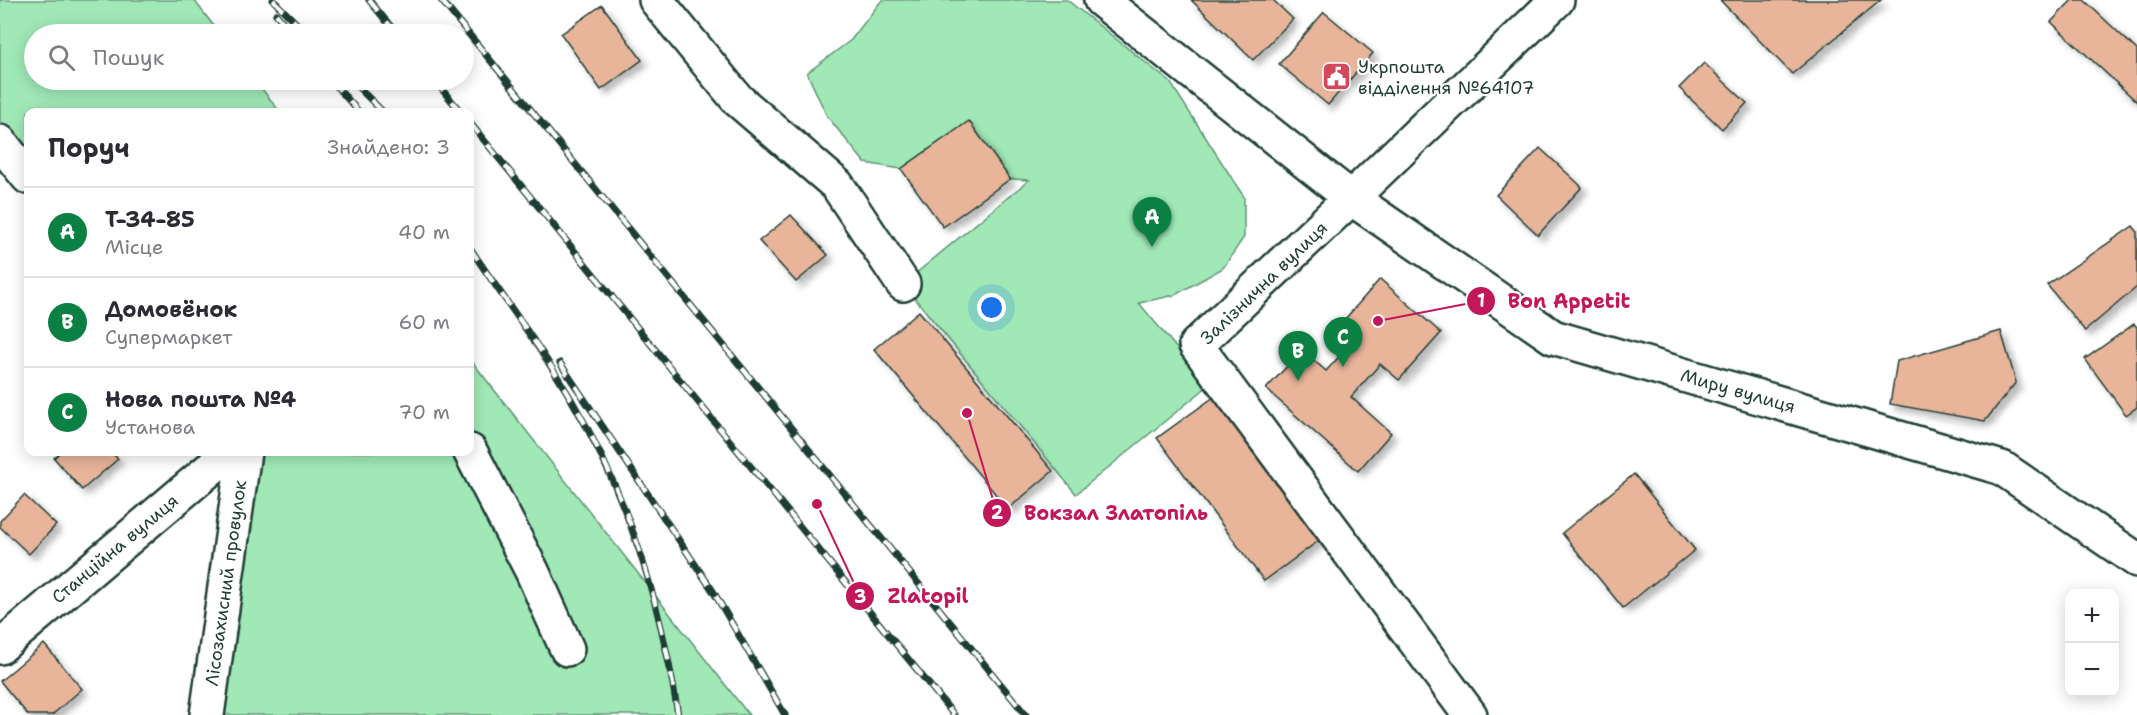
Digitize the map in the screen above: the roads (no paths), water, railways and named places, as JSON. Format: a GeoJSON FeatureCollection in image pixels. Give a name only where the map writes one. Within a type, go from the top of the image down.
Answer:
{"type":"FeatureCollection","features":[{"type":"Feature","properties":{"kind":"street"},"geometry":{"type":"LineString","coordinates":[[656,0],[738,100],[837,184],[903,284]]}},
{"type":"Feature","properties":{"kind":"street"},"geometry":{"type":"LineString","coordinates":[[1101,0],[1351,198],[1557,0]]}},
{"type":"Feature","properties":{"kind":"street"},"geometry":{"type":"LineString","coordinates":[[0,142],[24,172]]}},
{"type":"Feature","properties":{"kind":"street","name":"Миру вулиця"},"geometry":{"type":"LineString","coordinates":[[1351,198],[1553,337],[2002,468],[2137,560]]}},
{"type":"Feature","properties":{"kind":"street","name":"Залізнична вулиця"},"geometry":{"type":"LineString","coordinates":[[1351,198],[1196,345],[1470,715]]}},
{"type":"Feature","properties":{"kind":"street","name":"Станційна вулиця"},"geometry":{"type":"LineString","coordinates":[[0,647],[225,456]]}},
{"type":"Feature","properties":{"kind":"street","name":"Лісозахисний провулок"},"geometry":{"type":"LineString","coordinates":[[207,715],[243,456]]}},
{"type":"Feature","properties":{"kind":"street"},"geometry":{"type":"LineString","coordinates":[[473,456],[532,571],[567,649]]}},
{"type":"Feature","properties":{"kind":"railway"},"geometry":{"type":"LineString","coordinates":[[273,0],[297,24]]}},
{"type":"Feature","properties":{"kind":"railway"},"geometry":{"type":"LineString","coordinates":[[369,0],[389,24]]}},
{"type":"Feature","properties":{"kind":"railway"},"geometry":{"type":"LineString","coordinates":[[441,0],[461,24]]}},
{"type":"Feature","properties":{"kind":"railway"},"geometry":{"type":"LineString","coordinates":[[276,14],[284,24]]}},
{"type":"Feature","properties":{"kind":"railway"},"geometry":{"type":"LineString","coordinates":[[474,40],[1026,715]]}},
{"type":"Feature","properties":{"kind":"railway"},"geometry":{"type":"LineString","coordinates":[[340,90],[356,108]]}},
{"type":"Feature","properties":{"kind":"railway"},"geometry":{"type":"LineString","coordinates":[[361,90],[379,108]]}},
{"type":"Feature","properties":{"kind":"railway"},"geometry":{"type":"LineString","coordinates":[[442,90],[458,108]]}},
{"type":"Feature","properties":{"kind":"railway"},"geometry":{"type":"LineString","coordinates":[[474,128],[954,715]]}},
{"type":"Feature","properties":{"kind":"railway"},"geometry":{"type":"LineString","coordinates":[[474,254],[571,399],[610,474],[640,552],[652,592],[671,673],[678,715]]}},
{"type":"Feature","properties":{"kind":"railway"},"geometry":{"type":"LineString","coordinates":[[560,363],[713,591],[785,715]]}},
{"type":"Feature","properties":{"kind":"place","name":"Укрпошта відділення №64107"},"geometry":{"type":"Point","coordinates":[1337,77]}},
{"type":"Feature","properties":{"kind":"place","name":"Т-34-85"},"geometry":{"type":"Point","coordinates":[1152,247]}},
{"type":"Feature","properties":{"kind":"place","name":"Bon Appetit"},"geometry":{"type":"Point","coordinates":[1378,321]}},
{"type":"Feature","properties":{"kind":"place","name":"Нова пошта №4"},"geometry":{"type":"Point","coordinates":[1343,367]}},
{"type":"Feature","properties":{"kind":"place","name":"Домовёнок"},"geometry":{"type":"Point","coordinates":[1298,381]}},
{"type":"Feature","properties":{"kind":"place","name":"Вокзал Златопіль"},"geometry":{"type":"Point","coordinates":[967,413]}},
{"type":"Feature","properties":{"kind":"place","name":"Zlatopil"},"geometry":{"type":"Point","coordinates":[817,504]}}]}
